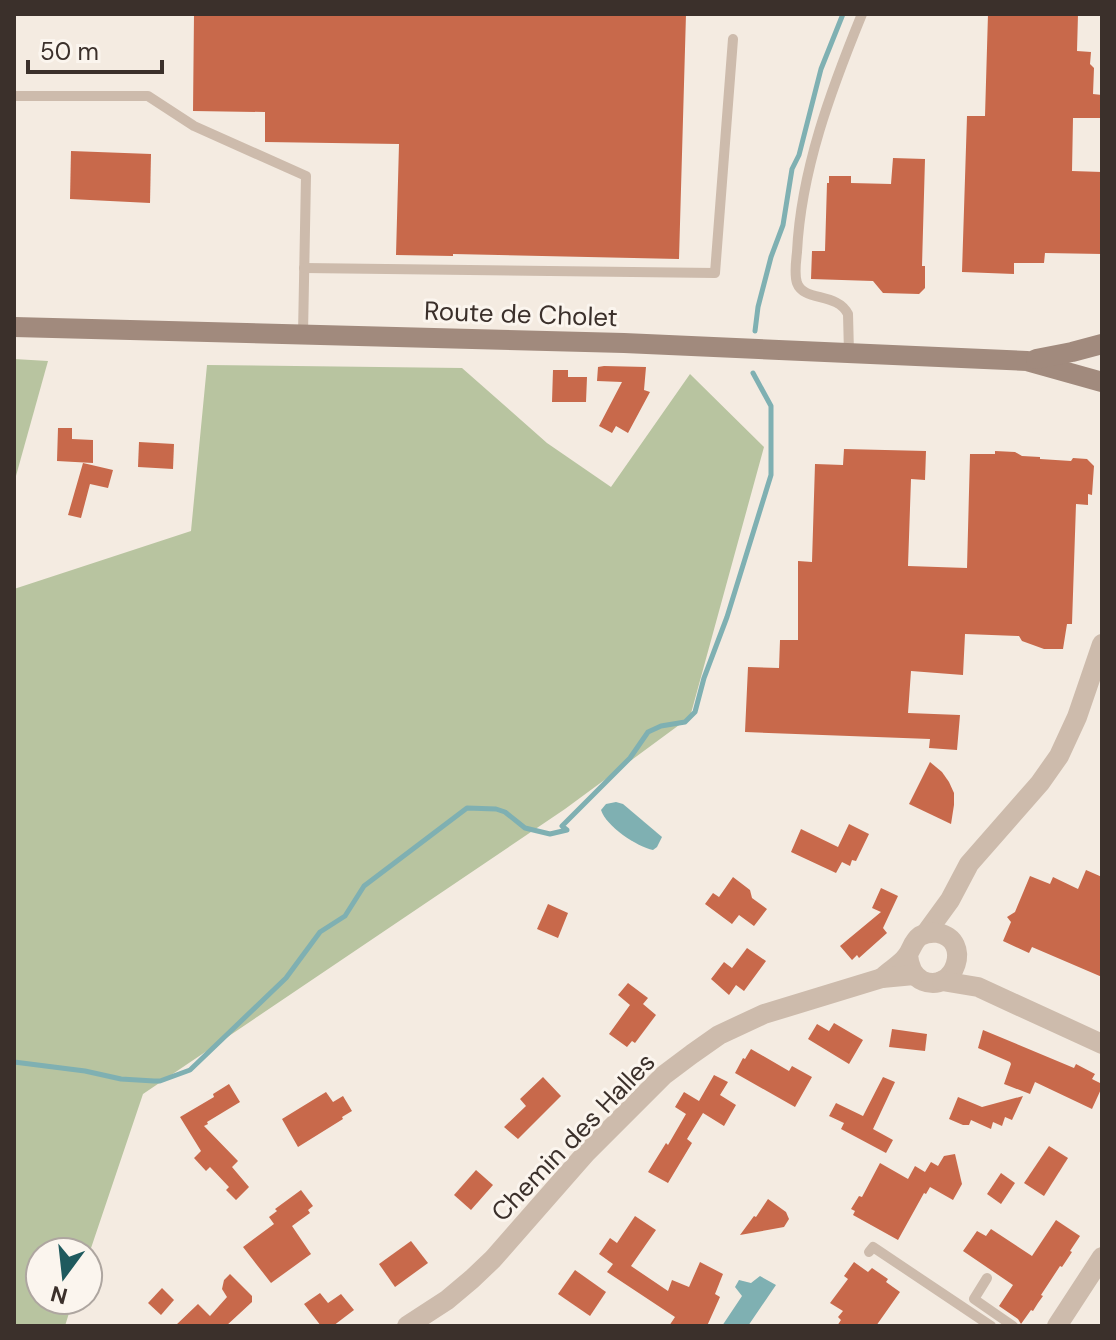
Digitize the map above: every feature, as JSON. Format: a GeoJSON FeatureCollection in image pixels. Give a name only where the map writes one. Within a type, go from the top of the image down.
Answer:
{"type":"FeatureCollection","features":[{"type":"Feature","properties":{"kind":"main road","name":"Route de Cholet"},"geometry":{"type":"LineString","coordinates":[[14,327],[624,343],[1027,361],[1102,382]]}},
{"type":"Feature","properties":{"kind":"main road","name":"Route de Cholet"},"geometry":{"type":"LineString","coordinates":[[1027,361],[1102,344]]}},
{"type":"Feature","properties":{"kind":"street"},"geometry":{"type":"LineString","coordinates":[[926,933],[950,900],[969,864],[1040,783],[1059,756],[1077,717],[1102,644]]}},
{"type":"Feature","properties":{"kind":"street"},"geometry":{"type":"LineString","coordinates":[[950,900],[951,940]]}},
{"type":"Feature","properties":{"kind":"street"},"geometry":{"type":"LineString","coordinates":[[942,981],[952,974],[957,964],[956,947],[944,935],[926,933],[911,946],[911,965],[923,980],[978,987],[1102,1044]]}},
{"type":"Feature","properties":{"kind":"street"},"geometry":{"type":"LineString","coordinates":[[957,964],[978,987]]}},
{"type":"Feature","properties":{"kind":"street","name":"Chemin des Halles"},"geometry":{"type":"LineString","coordinates":[[407,1326],[447,1300],[493,1259],[586,1153],[664,1075],[692,1054],[740,1023],[882,978],[911,965]]}},
{"type":"Feature","properties":{"kind":"street"},"geometry":{"type":"LineString","coordinates":[[1057,1326],[1101,1261]]}},
{"type":"Feature","properties":{"kind":"lane"},"geometry":{"type":"LineString","coordinates":[[849,353],[846,309],[842,304],[812,295],[799,287],[796,258],[807,174],[836,78],[862,14]]}},
{"type":"Feature","properties":{"kind":"lane"},"geometry":{"type":"LineString","coordinates":[[304,268],[715,273],[733,39]]}},
{"type":"Feature","properties":{"kind":"lane"},"geometry":{"type":"LineString","coordinates":[[14,96],[148,96],[194,126],[306,176],[303,334]]}},
{"type":"Feature","properties":{"kind":"lane"},"geometry":{"type":"LineString","coordinates":[[869,1252],[873,1247],[991,1326]]}},
{"type":"Feature","properties":{"kind":"lane"},"geometry":{"type":"LineString","coordinates":[[987,1278],[974,1299],[1013,1326]]}},
{"type":"Feature","properties":{"kind":"green space"},"geometry":{"type":"Polygon","coordinates":[[[14,359],[48,361],[14,483],[14,359]]]}},
{"type":"Feature","properties":{"kind":"green space"},"geometry":{"type":"Polygon","coordinates":[[[207,365],[462,368],[547,443],[611,487],[690,374],[764,447],[690,717],[565,809],[143,1094],[95,1236],[24,1236],[24,1316],[68,1316],[65,1326],[14,1326],[14,589],[191,531],[207,365]]]}},
{"type":"Feature","properties":{"kind":"water"},"geometry":{"type":"Polygon","coordinates":[[[606,804],[623,804],[662,837],[657,847],[653,850],[639,845],[609,823],[601,810],[606,804]]]}},
{"type":"Feature","properties":{"kind":"water"},"geometry":{"type":"Polygon","coordinates":[[[760,1276],[776,1285],[748,1326],[722,1326],[742,1296],[735,1287],[739,1280],[751,1283],[760,1276]]]}},
{"type":"Feature","properties":{"kind":"building"},"geometry":{"type":"Polygon","coordinates":[[[194,14],[686,14],[679,259],[396,255],[399,144],[265,142],[265,112],[193,111],[194,14]]]}},
{"type":"Feature","properties":{"kind":"building"},"geometry":{"type":"Polygon","coordinates":[[[988,14],[1078,14],[1077,51],[1091,52],[1093,94],[1102,95],[1102,118],[1073,118],[1072,171],[1102,172],[1102,254],[1045,253],[1044,263],[1014,263],[1014,274],[962,272],[967,116],[985,116],[988,14]]]}},
{"type":"Feature","properties":{"kind":"building"},"geometry":{"type":"Polygon","coordinates":[[[71,151],[151,154],[150,203],[70,199],[71,151]]]}},
{"type":"Feature","properties":{"kind":"building"},"geometry":{"type":"Polygon","coordinates":[[[893,158],[925,159],[922,266],[925,266],[925,288],[919,294],[883,293],[873,281],[811,279],[812,251],[825,251],[829,176],[851,176],[851,183],[891,184],[893,158]]]}},
{"type":"Feature","properties":{"kind":"building"},"geometry":{"type":"Polygon","coordinates":[[[598,367],[646,367],[644,390],[650,392],[628,433],[616,426],[612,433],[599,426],[622,382],[597,381],[598,367]]]}},
{"type":"Feature","properties":{"kind":"building"},"geometry":{"type":"Polygon","coordinates":[[[553,370],[568,370],[568,377],[587,377],[586,402],[552,402],[553,370]]]}},
{"type":"Feature","properties":{"kind":"building"},"geometry":{"type":"Polygon","coordinates":[[[58,428],[72,428],[72,439],[93,440],[93,463],[57,461],[58,428]]]}},
{"type":"Feature","properties":{"kind":"building"},"geometry":{"type":"Polygon","coordinates":[[[139,442],[174,444],[173,469],[138,467],[139,442]]]}},
{"type":"Feature","properties":{"kind":"building"},"geometry":{"type":"Polygon","coordinates":[[[844,449],[926,451],[925,480],[911,479],[908,566],[967,568],[970,454],[1015,452],[1040,459],[1087,459],[1094,466],[1092,495],[1088,494],[1088,505],[1076,504],[1072,624],[1067,624],[1063,649],[1044,649],[1022,641],[1019,636],[965,634],[963,675],[911,671],[908,713],[960,715],[957,750],[929,748],[930,739],[745,732],[748,667],[779,668],[780,640],[798,640],[798,561],[812,562],[815,464],[843,465],[844,449]]]}},
{"type":"Feature","properties":{"kind":"building"},"geometry":{"type":"Polygon","coordinates":[[[83,463],[113,470],[108,488],[90,484],[81,518],[68,515],[83,463]]]}},
{"type":"Feature","properties":{"kind":"building"},"geometry":{"type":"Polygon","coordinates":[[[930,762],[942,772],[954,793],[951,824],[909,804],[930,762]]]}},
{"type":"Feature","properties":{"kind":"building"},"geometry":{"type":"Polygon","coordinates":[[[849,824],[869,834],[856,861],[852,860],[850,866],[842,862],[836,873],[791,852],[801,829],[838,847],[849,824]]]}},
{"type":"Feature","properties":{"kind":"building"},"geometry":{"type":"Polygon","coordinates":[[[1086,870],[1102,877],[1102,977],[1032,947],[1029,953],[1003,941],[1011,922],[1007,917],[1015,912],[1030,876],[1050,884],[1053,877],[1078,889],[1086,870]]]}},
{"type":"Feature","properties":{"kind":"building"},"geometry":{"type":"Polygon","coordinates":[[[733,877],[767,909],[754,926],[739,915],[732,924],[705,904],[713,893],[719,897],[733,877]]]}},
{"type":"Feature","properties":{"kind":"building"},"geometry":{"type":"Polygon","coordinates":[[[881,888],[898,896],[883,928],[887,933],[859,958],[857,955],[852,960],[840,946],[881,912],[872,908],[881,888]]]}},
{"type":"Feature","properties":{"kind":"building"},"geometry":{"type":"Polygon","coordinates":[[[548,904],[568,913],[558,938],[537,929],[548,904]]]}},
{"type":"Feature","properties":{"kind":"building"},"geometry":{"type":"Polygon","coordinates":[[[747,948],[766,961],[744,991],[736,985],[729,995],[711,979],[724,962],[732,968],[747,948]]]}},
{"type":"Feature","properties":{"kind":"building"},"geometry":{"type":"Polygon","coordinates":[[[628,983],[648,998],[643,1004],[656,1015],[635,1043],[632,1041],[627,1047],[609,1034],[630,1005],[618,995],[628,983]]]}},
{"type":"Feature","properties":{"kind":"building"},"geometry":{"type":"Polygon","coordinates":[[[834,1023],[863,1040],[849,1064],[808,1039],[817,1024],[829,1031],[834,1023]]]}},
{"type":"Feature","properties":{"kind":"building"},"geometry":{"type":"Polygon","coordinates":[[[892,1029],[927,1034],[925,1051],[889,1047],[892,1029]]]}},
{"type":"Feature","properties":{"kind":"building"},"geometry":{"type":"Polygon","coordinates":[[[983,1030],[1095,1074],[1092,1079],[1102,1087],[1092,1109],[1035,1082],[1030,1094],[1004,1084],[1011,1064],[978,1048],[983,1030]]]}},
{"type":"Feature","properties":{"kind":"building"},"geometry":{"type":"Polygon","coordinates":[[[751,1049],[789,1071],[792,1066],[812,1077],[795,1107],[735,1073],[751,1049]]]}},
{"type":"Feature","properties":{"kind":"building"},"geometry":{"type":"Polygon","coordinates":[[[714,1075],[728,1082],[720,1095],[736,1105],[724,1126],[703,1113],[687,1139],[692,1143],[668,1183],[648,1172],[686,1114],[675,1107],[684,1092],[699,1101],[714,1075]]]}},
{"type":"Feature","properties":{"kind":"building"},"geometry":{"type":"Polygon","coordinates":[[[543,1077],[561,1096],[518,1139],[504,1127],[526,1106],[520,1099],[543,1077]]]}},
{"type":"Feature","properties":{"kind":"building"},"geometry":{"type":"Polygon","coordinates":[[[883,1077],[895,1082],[873,1129],[893,1140],[886,1153],[841,1129],[844,1123],[829,1116],[836,1103],[863,1116],[883,1077]]]}},
{"type":"Feature","properties":{"kind":"building"},"geometry":{"type":"Polygon","coordinates":[[[229,1084],[240,1102],[204,1126],[238,1161],[232,1167],[249,1187],[236,1200],[226,1190],[229,1187],[210,1167],[206,1171],[194,1158],[201,1151],[180,1117],[214,1097],[213,1094],[229,1084]]]}},
{"type":"Feature","properties":{"kind":"building"},"geometry":{"type":"Polygon","coordinates":[[[326,1092],[333,1102],[343,1096],[352,1111],[298,1147],[282,1119],[326,1092]]]}},
{"type":"Feature","properties":{"kind":"building"},"geometry":{"type":"Polygon","coordinates":[[[1023,1096],[1012,1120],[1005,1117],[1002,1126],[993,1122],[991,1129],[971,1120],[969,1125],[963,1125],[949,1119],[958,1097],[982,1107],[1023,1096]]]}},
{"type":"Feature","properties":{"kind":"building"},"geometry":{"type":"Polygon","coordinates":[[[1049,1146],[1068,1158],[1044,1196],[1024,1183],[1049,1146]]]}},
{"type":"Feature","properties":{"kind":"building"},"geometry":{"type":"Polygon","coordinates":[[[955,1154],[962,1184],[953,1200],[930,1187],[898,1240],[853,1215],[855,1211],[851,1209],[859,1196],[862,1197],[880,1163],[908,1179],[915,1166],[925,1172],[931,1162],[938,1166],[944,1156],[955,1154]]]}},
{"type":"Feature","properties":{"kind":"building"},"geometry":{"type":"Polygon","coordinates":[[[476,1170],[493,1185],[471,1210],[454,1195],[476,1170]]]}},
{"type":"Feature","properties":{"kind":"building"},"geometry":{"type":"Polygon","coordinates":[[[1001,1173],[1015,1183],[1001,1204],[987,1194],[1001,1173]]]}},
{"type":"Feature","properties":{"kind":"building"},"geometry":{"type":"Polygon","coordinates":[[[301,1190],[313,1206],[308,1210],[310,1213],[292,1226],[311,1254],[271,1283],[243,1247],[274,1224],[269,1217],[277,1211],[275,1209],[301,1190]]]}},
{"type":"Feature","properties":{"kind":"building"},"geometry":{"type":"Polygon","coordinates":[[[768,1199],[786,1212],[789,1219],[784,1227],[740,1235],[756,1217],[768,1199]]]}},
{"type":"Feature","properties":{"kind":"building"},"geometry":{"type":"Polygon","coordinates":[[[635,1216],[656,1230],[631,1266],[668,1291],[672,1280],[689,1287],[700,1262],[723,1274],[715,1294],[720,1297],[707,1326],[669,1326],[675,1317],[607,1272],[613,1264],[599,1254],[610,1238],[617,1243],[635,1216]]]}},
{"type":"Feature","properties":{"kind":"building"},"geometry":{"type":"Polygon","coordinates":[[[1056,1220],[1080,1236],[1033,1311],[1021,1324],[999,1306],[1013,1285],[963,1251],[977,1231],[986,1236],[991,1229],[1032,1256],[1056,1220]]]}},
{"type":"Feature","properties":{"kind":"building"},"geometry":{"type":"Polygon","coordinates":[[[411,1241],[428,1263],[395,1287],[379,1264],[411,1241]]]}},
{"type":"Feature","properties":{"kind":"building"},"geometry":{"type":"Polygon","coordinates":[[[854,1262],[868,1272],[872,1268],[900,1292],[876,1326],[837,1326],[841,1320],[838,1317],[843,1311],[830,1303],[848,1279],[844,1276],[854,1262]]]}},
{"type":"Feature","properties":{"kind":"building"},"geometry":{"type":"Polygon","coordinates":[[[575,1270],[606,1292],[590,1316],[558,1294],[575,1270]]]}},
{"type":"Feature","properties":{"kind":"building"},"geometry":{"type":"Polygon","coordinates":[[[230,1274],[252,1296],[252,1302],[226,1326],[175,1326],[198,1304],[210,1316],[227,1297],[222,1289],[224,1280],[230,1274]]]}},
{"type":"Feature","properties":{"kind":"building"},"geometry":{"type":"Polygon","coordinates":[[[162,1288],[174,1300],[161,1315],[148,1303],[162,1288]]]}},
{"type":"Feature","properties":{"kind":"building"},"geometry":{"type":"Polygon","coordinates":[[[320,1293],[328,1303],[341,1294],[354,1310],[333,1326],[321,1326],[304,1304],[320,1293]]]}},
{"type":"Feature","properties":{"kind":"waterway"},"geometry":{"type":"LineString","coordinates":[[755,331],[771,257],[783,225],[792,169],[799,155],[821,69],[843,14]]}},
{"type":"Feature","properties":{"kind":"waterway"},"geometry":{"type":"LineString","coordinates":[[14,1062],[121,1079],[154,1081],[190,1070],[286,978],[320,932],[345,916],[364,886],[467,808],[496,809],[505,812],[525,828],[550,834],[567,830],[562,826],[630,758],[648,732],[661,726],[685,722],[695,712],[771,475],[771,406],[753,373]]}}]}
